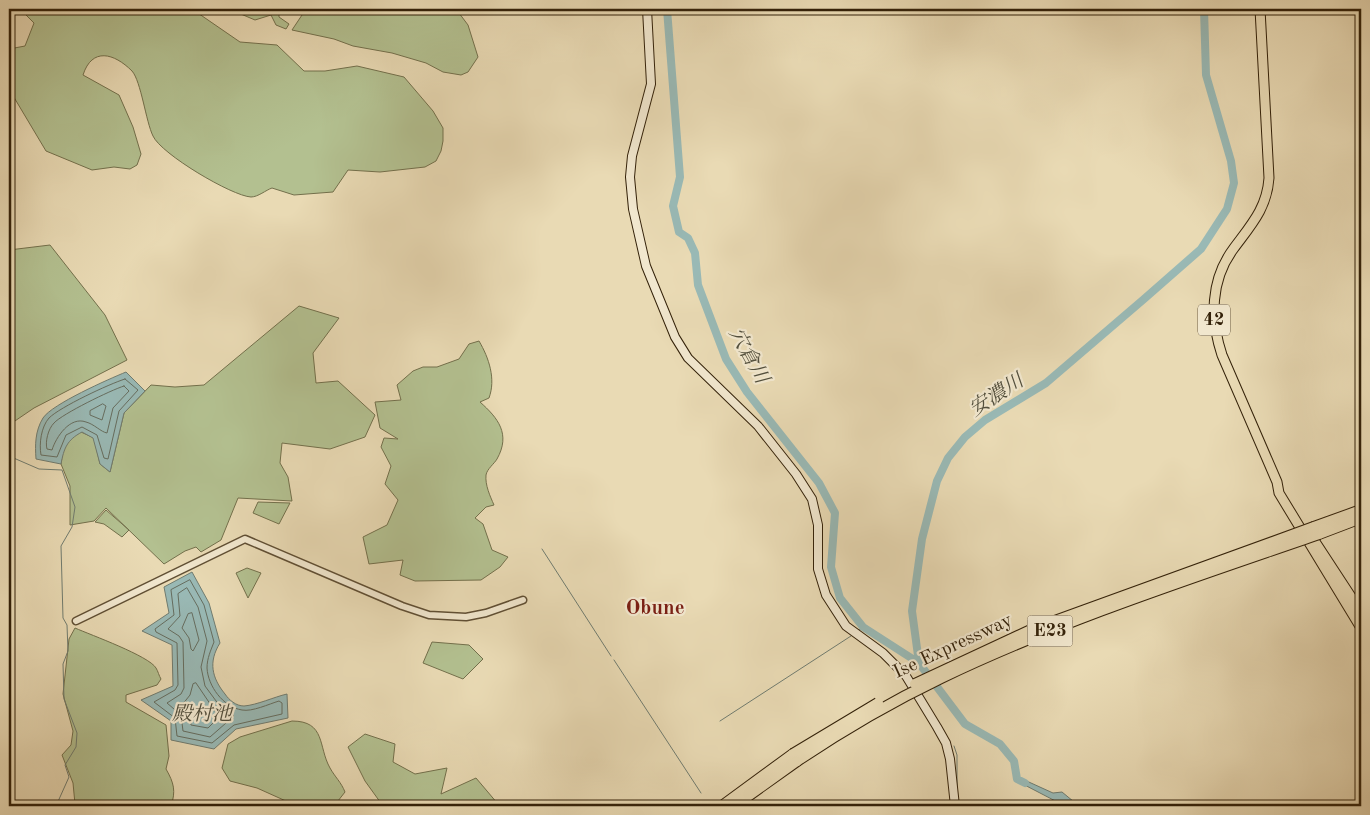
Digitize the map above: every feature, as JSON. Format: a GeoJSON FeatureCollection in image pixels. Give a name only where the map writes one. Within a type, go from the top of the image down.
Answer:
{"type":"FeatureCollection","features":[{"type":"Feature","properties":{"kind":"highway","name":"Ise Expressway"},"geometry":{"type":"LineString","coordinates":[[722,806],[880,702],[977,653],[1106,602],[1318,533],[1361,510]]}},
{"type":"Feature","properties":{"kind":"highway","name":"Ise Expressway"},"geometry":{"type":"LineString","coordinates":[[734,806],[795,757],[884,707],[980,660],[1091,615],[1361,518]]}},
{"type":"Feature","properties":{"kind":"highway"},"geometry":{"type":"LineString","coordinates":[[1318,533],[1361,524]]}},
{"type":"Feature","properties":{"kind":"main road"},"geometry":{"type":"LineString","coordinates":[[647,9],[651,84],[632,156],[630,177],[633,209],[646,266],[675,337],[688,358],[758,426],[796,474],[812,498],[818,524],[818,569],[826,595],[846,626],[883,653],[906,676],[946,743],[950,759],[955,806]]}},
{"type":"Feature","properties":{"kind":"main road","name":"42"},"geometry":{"type":"LineString","coordinates":[[1260,9],[1269,178],[1268,194],[1255,222],[1223,266],[1215,293],[1214,315],[1216,334],[1222,355],[1277,482],[1279,493],[1361,628]]}},
{"type":"Feature","properties":{"kind":"main road","name":"42"},"geometry":{"type":"LineString","coordinates":[[1277,482],[1284,488],[1361,612]]}},
{"type":"Feature","properties":{"kind":"street"},"geometry":{"type":"LineString","coordinates":[[76,621],[246,539],[402,606],[429,615],[466,617],[486,613],[523,600]]}},
{"type":"Feature","properties":{"kind":"green space"},"geometry":{"type":"Polygon","coordinates":[[[20,9],[192,9],[240,42],[277,45],[304,71],[325,71],[357,66],[404,77],[433,111],[443,128],[441,151],[436,161],[425,167],[380,172],[348,170],[333,192],[294,195],[272,188],[254,197],[242,195],[198,173],[159,144],[150,130],[141,92],[132,71],[118,60],[104,56],[92,60],[83,75],[119,95],[133,127],[141,154],[137,165],[130,169],[114,167],[92,170],[46,151],[9,89],[9,49],[25,46],[34,23],[20,9]]]}},
{"type":"Feature","properties":{"kind":"green space"},"geometry":{"type":"Polygon","coordinates":[[[229,9],[279,9],[279,17],[289,24],[286,29],[276,25],[271,15],[255,20],[229,9]]]}},
{"type":"Feature","properties":{"kind":"green space"},"geometry":{"type":"Polygon","coordinates":[[[306,9],[456,9],[468,25],[478,57],[468,72],[461,75],[443,72],[426,63],[392,53],[353,46],[334,39],[292,30],[306,9]]]}},
{"type":"Feature","properties":{"kind":"green space"},"geometry":{"type":"Polygon","coordinates":[[[9,140],[13,148],[14,157],[12,175],[9,175],[9,140]]]}},
{"type":"Feature","properties":{"kind":"green space"},"geometry":{"type":"Polygon","coordinates":[[[50,245],[105,315],[127,360],[34,408],[9,425],[9,250],[50,245]]]}},
{"type":"Feature","properties":{"kind":"green space"},"geometry":{"type":"Polygon","coordinates":[[[299,306],[339,318],[313,353],[316,383],[338,381],[375,415],[365,437],[330,449],[282,443],[280,463],[288,477],[292,501],[238,498],[221,540],[201,552],[196,547],[185,551],[164,564],[106,508],[94,521],[70,525],[70,486],[61,464],[63,450],[70,438],[81,432],[94,438],[100,464],[110,472],[124,413],[151,385],[175,387],[204,385],[299,306]]]}},
{"type":"Feature","properties":{"kind":"green space"},"geometry":{"type":"Polygon","coordinates":[[[479,341],[486,354],[492,376],[489,398],[480,402],[497,420],[503,434],[503,442],[497,459],[486,475],[487,487],[494,505],[486,507],[475,518],[483,524],[492,550],[508,557],[500,567],[481,580],[415,581],[400,575],[403,560],[369,564],[363,537],[387,525],[398,500],[385,484],[391,466],[381,447],[384,438],[398,439],[380,428],[375,402],[401,400],[397,385],[413,371],[423,367],[437,367],[459,359],[469,344],[479,341]]]}},
{"type":"Feature","properties":{"kind":"green space"},"geometry":{"type":"Polygon","coordinates":[[[258,502],[290,503],[279,524],[253,513],[258,502]]]}},
{"type":"Feature","properties":{"kind":"green space"},"geometry":{"type":"Polygon","coordinates":[[[106,510],[129,530],[122,537],[104,524],[95,522],[106,510]]]}},
{"type":"Feature","properties":{"kind":"green space"},"geometry":{"type":"Polygon","coordinates":[[[247,568],[261,573],[248,598],[236,573],[247,568]]]}},
{"type":"Feature","properties":{"kind":"green space"},"geometry":{"type":"Polygon","coordinates":[[[75,628],[132,652],[151,663],[157,669],[161,679],[157,685],[126,695],[126,702],[166,725],[169,756],[166,769],[174,791],[171,806],[77,806],[75,804],[73,783],[62,755],[71,745],[73,731],[63,694],[69,639],[75,628]]]}},
{"type":"Feature","properties":{"kind":"green space"},"geometry":{"type":"Polygon","coordinates":[[[432,642],[469,645],[483,659],[463,679],[423,663],[432,642]]]}},
{"type":"Feature","properties":{"kind":"green space"},"geometry":{"type":"Polygon","coordinates":[[[292,721],[311,725],[316,730],[326,760],[345,792],[334,806],[297,806],[257,788],[230,781],[222,768],[228,744],[240,737],[292,721]]]}},
{"type":"Feature","properties":{"kind":"green space"},"geometry":{"type":"Polygon","coordinates":[[[365,734],[395,744],[393,762],[415,774],[447,768],[441,794],[476,778],[498,804],[495,806],[383,806],[365,781],[348,747],[365,734]]]}},
{"type":"Feature","properties":{"kind":"water"},"geometry":{"type":"Polygon","coordinates":[[[126,372],[145,391],[124,413],[110,472],[100,464],[93,438],[82,432],[67,445],[61,464],[36,459],[37,433],[40,423],[48,412],[82,392],[126,372]]]}},
{"type":"Feature","properties":{"kind":"water","name":"殿村池"},"geometry":{"type":"Polygon","coordinates":[[[192,572],[209,603],[220,643],[214,657],[213,670],[217,682],[227,696],[236,704],[244,706],[287,694],[288,718],[236,729],[214,749],[171,740],[171,721],[141,700],[173,686],[172,645],[142,631],[169,613],[164,587],[192,572]]]}},
{"type":"Feature","properties":{"kind":"water"},"geometry":{"type":"Polygon","coordinates":[[[1020,778],[1053,793],[1062,792],[1079,806],[1065,806],[1015,780],[1020,778]]]}},
{"type":"Feature","properties":{"kind":"waterway","name":"穴倉川"},"geometry":{"type":"LineString","coordinates":[[667,9],[680,177],[673,206],[679,232],[688,238],[695,253],[698,285],[726,359],[747,392],[819,483],[835,513],[831,567],[840,598],[863,627],[919,663]]}},
{"type":"Feature","properties":{"kind":"waterway","name":"安濃川"},"geometry":{"type":"LineString","coordinates":[[1025,783],[1017,779],[1014,761],[1000,744],[965,724],[919,663],[912,611],[922,539],[937,481],[948,458],[965,437],[985,420],[1046,383],[1144,299],[1201,249],[1227,209],[1234,183],[1231,161],[1206,75],[1204,9]]}},
{"type":"Feature","properties":{"kind":"waterway"},"geometry":{"type":"LineString","coordinates":[[9,456],[39,469],[62,470],[75,507],[72,527],[61,546],[63,618],[67,625],[68,651],[63,664],[64,699],[77,733],[76,747],[65,765],[69,777],[56,806]]}},
{"type":"Feature","properties":{"kind":"waterway"},"geometry":{"type":"LineString","coordinates":[[542,549],[611,656]]}},
{"type":"Feature","properties":{"kind":"waterway","name":"穴倉川"},"geometry":{"type":"LineString","coordinates":[[858,631],[863,627]]}},
{"type":"Feature","properties":{"kind":"waterway"},"geometry":{"type":"LineString","coordinates":[[720,721],[851,636]]}},
{"type":"Feature","properties":{"kind":"waterway"},"geometry":{"type":"LineString","coordinates":[[614,660],[701,793]]}},
{"type":"Feature","properties":{"kind":"waterway"},"geometry":{"type":"LineString","coordinates":[[954,746],[957,755],[957,787]]}},
{"type":"Feature","properties":{"kind":"district","name":"Obune"},"geometry":{"type":"Point","coordinates":[655,608]}}]}
